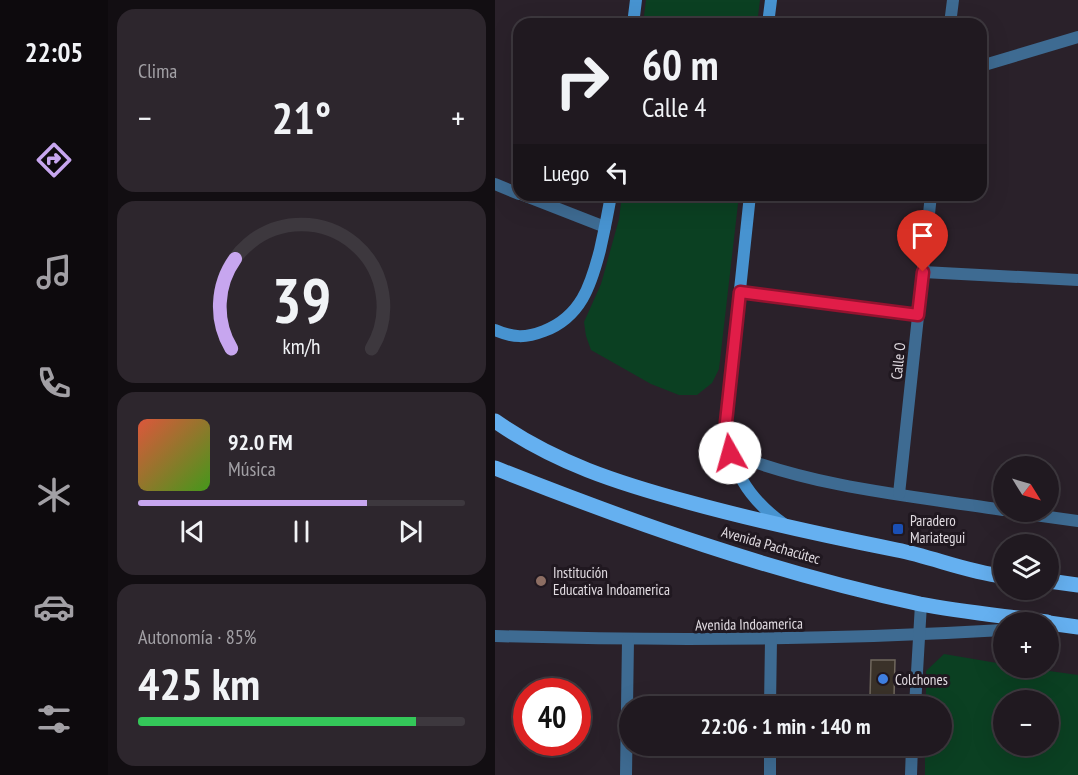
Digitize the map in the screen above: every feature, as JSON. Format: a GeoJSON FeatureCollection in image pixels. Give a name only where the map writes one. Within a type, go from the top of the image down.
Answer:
{"type":"FeatureCollection","features":[{"type":"Feature","properties":{"kind":"main road","name":"Avenida Pachacútec"},"geometry":{"type":"LineString","coordinates":[[495,421],[552,455],[605,478],[791,529],[901,551],[993,575]]}},
{"type":"Feature","properties":{"kind":"main road","name":"Avenida Pachacútec"},"geometry":{"type":"LineString","coordinates":[[495,468],[646,526],[733,554],[921,604],[993,615]]}},
{"type":"Feature","properties":{"kind":"main road"},"geometry":{"type":"LineString","coordinates":[[1059,583],[1078,585]]}},
{"type":"Feature","properties":{"kind":"street"},"geometry":{"type":"LineString","coordinates":[[634,18],[636,0]]}},
{"type":"Feature","properties":{"kind":"street"},"geometry":{"type":"LineString","coordinates":[[769,18],[771,0]]}},
{"type":"Feature","properties":{"kind":"street"},"geometry":{"type":"LineString","coordinates":[[951,18],[953,0]]}},
{"type":"Feature","properties":{"kind":"street"},"geometry":{"type":"LineString","coordinates":[[987,64],[1078,37]]}},
{"type":"Feature","properties":{"kind":"street"},"geometry":{"type":"LineString","coordinates":[[495,184],[513,191]]}},
{"type":"Feature","properties":{"kind":"street"},"geometry":{"type":"LineString","coordinates":[[539,201],[605,227]]}},
{"type":"Feature","properties":{"kind":"street"},"geometry":{"type":"LineString","coordinates":[[495,330],[510,337],[525,337],[556,327],[569,317],[590,286],[610,201]]}},
{"type":"Feature","properties":{"kind":"street"},"geometry":{"type":"LineString","coordinates":[[749,201],[726,422],[730,453],[743,482],[764,508],[791,529]]}},
{"type":"Feature","properties":{"kind":"street","name":"Calle O"},"geometry":{"type":"LineString","coordinates":[[899,494],[930,201]]}},
{"type":"Feature","properties":{"kind":"street"},"geometry":{"type":"LineString","coordinates":[[923,272],[1078,280]]}},
{"type":"Feature","properties":{"kind":"street"},"geometry":{"type":"LineString","coordinates":[[740,292],[918,315]]}},
{"type":"Feature","properties":{"kind":"street"},"geometry":{"type":"LineString","coordinates":[[730,453],[757,464],[871,490],[993,508]]}},
{"type":"Feature","properties":{"kind":"street"},"geometry":{"type":"LineString","coordinates":[[1059,518],[1078,521]]}},
{"type":"Feature","properties":{"kind":"street"},"geometry":{"type":"LineString","coordinates":[[916,696],[921,604]]}},
{"type":"Feature","properties":{"kind":"street","name":"Avenida Indoamerica"},"geometry":{"type":"LineString","coordinates":[[495,636],[628,640],[771,639],[993,631]]}},
{"type":"Feature","properties":{"kind":"street"},"geometry":{"type":"LineString","coordinates":[[770,696],[771,639]]}},
{"type":"Feature","properties":{"kind":"street"},"geometry":{"type":"LineString","coordinates":[[626,775],[628,640]]}},
{"type":"Feature","properties":{"kind":"street"},"geometry":{"type":"LineString","coordinates":[[770,756],[770,775]]}},
{"type":"Feature","properties":{"kind":"street"},"geometry":{"type":"LineString","coordinates":[[911,775],[912,756]]}},
{"type":"Feature","properties":{"kind":"green space"},"geometry":{"type":"Polygon","coordinates":[[[646,0],[760,0],[758,18],[644,18],[646,0]]]}},
{"type":"Feature","properties":{"kind":"green space"},"geometry":{"type":"Polygon","coordinates":[[[621,201],[738,201],[719,369],[712,383],[697,395],[679,395],[651,384],[591,350],[584,322],[601,284],[619,219],[621,201]]]}},
{"type":"Feature","properties":{"kind":"green space"},"geometry":{"type":"Polygon","coordinates":[[[944,654],[993,662],[993,678],[1059,678],[1059,672],[1078,675],[1078,775],[925,775],[925,756],[952,756],[952,696],[926,696],[926,671],[944,654]]]}},
{"type":"Feature","properties":{"kind":"building","name":"Colchones"},"geometry":{"type":"Polygon","coordinates":[[[871,660],[895,660],[894,696],[870,696],[871,660]]]}},
{"type":"Feature","properties":{"kind":"place","name":"Paradero Mariategui"},"geometry":{"type":"Point","coordinates":[898,529]}},
{"type":"Feature","properties":{"kind":"place","name":"Institución Educativa Indoamerica"},"geometry":{"type":"Point","coordinates":[541,581]}},
{"type":"Feature","properties":{"kind":"place","name":"Colchones"},"geometry":{"type":"Point","coordinates":[883,679]}},
{"type":"Feature","properties":{"kind":"route"},"geometry":{"type":"LineString","coordinates":[[730,453],[726,422],[740,292],[918,315],[923,272]]}}]}
